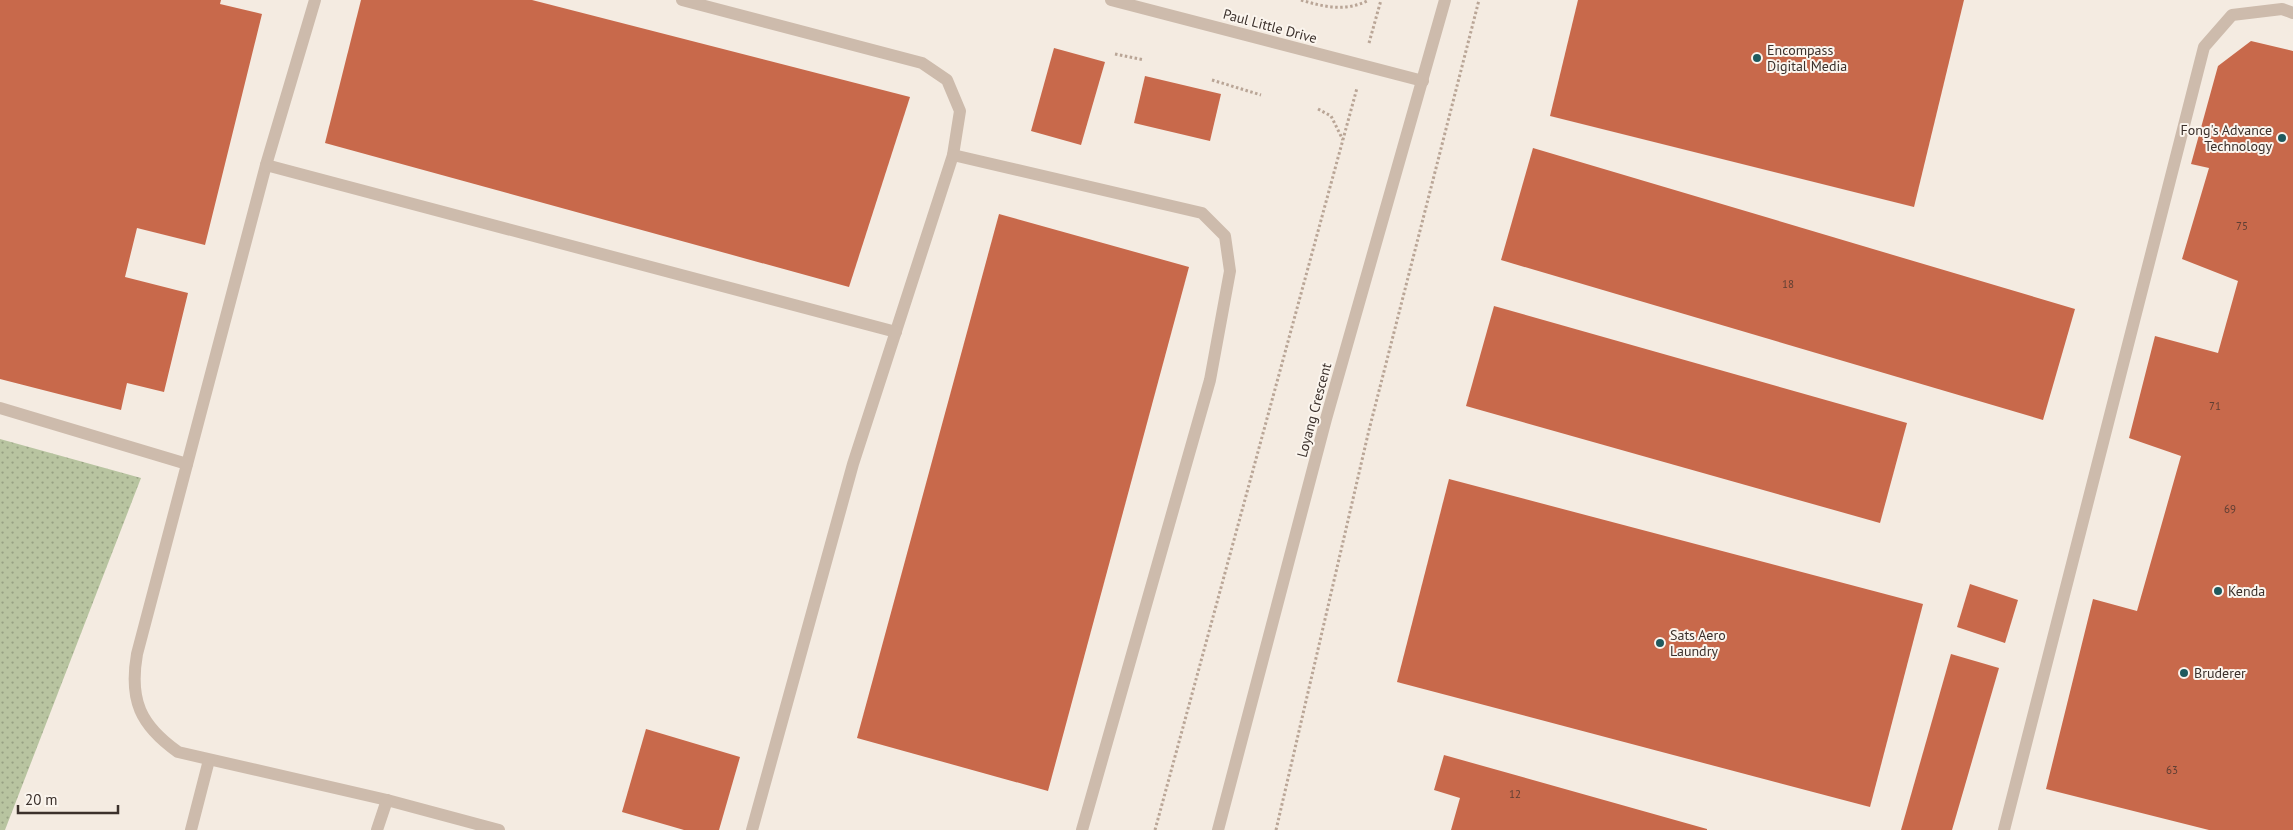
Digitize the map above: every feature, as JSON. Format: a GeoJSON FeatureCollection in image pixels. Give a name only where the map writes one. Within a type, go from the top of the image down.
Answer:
{"type":"FeatureCollection","features":[{"type":"Feature","properties":{"kind":"street"},"geometry":{"type":"LineString","coordinates":[[315,0],[266,165],[137,654],[133,677],[136,700],[145,721],[160,739],[178,752],[387,800],[499,830]]}},
{"type":"Feature","properties":{"kind":"street"},"geometry":{"type":"LineString","coordinates":[[682,0],[922,63],[947,80],[960,111],[953,155],[853,464],[752,830]]}},
{"type":"Feature","properties":{"kind":"street","name":"Paul Little Drive"},"geometry":{"type":"LineString","coordinates":[[1111,0],[1422,81]]}},
{"type":"Feature","properties":{"kind":"street","name":"Loyang Crescent"},"geometry":{"type":"LineString","coordinates":[[1218,830],[1326,419],[1446,0]]}},
{"type":"Feature","properties":{"kind":"street"},"geometry":{"type":"LineString","coordinates":[[2004,830],[2204,47],[2232,15],[2282,10],[2293,13]]}},
{"type":"Feature","properties":{"kind":"street"},"geometry":{"type":"LineString","coordinates":[[953,155],[1202,213],[1225,236],[1230,271],[1210,380],[1082,830]]}},
{"type":"Feature","properties":{"kind":"street"},"geometry":{"type":"LineString","coordinates":[[266,165],[896,332]]}},
{"type":"Feature","properties":{"kind":"street"},"geometry":{"type":"LineString","coordinates":[[0,408],[187,464]]}},
{"type":"Feature","properties":{"kind":"street"},"geometry":{"type":"LineString","coordinates":[[191,830],[209,760]]}},
{"type":"Feature","properties":{"kind":"street"},"geometry":{"type":"LineString","coordinates":[[377,830],[387,800]]}},
{"type":"Feature","properties":{"kind":"path"},"geometry":{"type":"LineString","coordinates":[[1301,0],[1328,8],[1348,7],[1370,0]]}},
{"type":"Feature","properties":{"kind":"path"},"geometry":{"type":"LineString","coordinates":[[1155,830],[1382,0]]}},
{"type":"Feature","properties":{"kind":"path"},"geometry":{"type":"LineString","coordinates":[[1276,830],[1369,430],[1479,0]]}},
{"type":"Feature","properties":{"kind":"path"},"geometry":{"type":"LineString","coordinates":[[1115,54],[1144,60]]}},
{"type":"Feature","properties":{"kind":"path"},"geometry":{"type":"LineString","coordinates":[[1212,80],[1261,95]]}},
{"type":"Feature","properties":{"kind":"path"},"geometry":{"type":"LineString","coordinates":[[1318,109],[1331,116],[1343,140]]}},
{"type":"Feature","properties":{"kind":"green space"},"geometry":{"type":"Polygon","coordinates":[[[0,439],[141,478],[5,830],[0,830],[0,439]]]}},
{"type":"Feature","properties":{"kind":"building"},"geometry":{"type":"Polygon","coordinates":[[[0,0],[221,0],[220,4],[262,14],[205,245],[137,228],[125,277],[188,293],[164,392],[127,383],[121,410],[0,379],[0,0]]]}},
{"type":"Feature","properties":{"kind":"building"},"geometry":{"type":"Polygon","coordinates":[[[361,0],[532,0],[910,97],[849,287],[325,143],[361,0]]]}},
{"type":"Feature","properties":{"kind":"building","name":"Encompass Digital Media"},"geometry":{"type":"Polygon","coordinates":[[[1578,0],[1964,0],[1914,207],[1550,116],[1578,0]]]}},
{"type":"Feature","properties":{"kind":"building"},"geometry":{"type":"Polygon","coordinates":[[[2251,41],[2293,51],[2293,830],[2209,830],[2046,789],[2093,599],[2137,611],[2181,456],[2129,438],[2155,336],[2218,353],[2238,281],[2182,259],[2209,168],[2191,164],[2218,66],[2251,41]]]}},
{"type":"Feature","properties":{"kind":"building"},"geometry":{"type":"Polygon","coordinates":[[[1054,48],[1105,62],[1081,145],[1031,131],[1054,48]]]}},
{"type":"Feature","properties":{"kind":"building"},"geometry":{"type":"Polygon","coordinates":[[[1145,76],[1221,94],[1210,141],[1134,123],[1145,76]]]}},
{"type":"Feature","properties":{"kind":"building"},"geometry":{"type":"Polygon","coordinates":[[[1533,148],[2075,309],[2043,420],[1501,260],[1533,148]]]}},
{"type":"Feature","properties":{"kind":"building"},"geometry":{"type":"Polygon","coordinates":[[[999,214],[1189,267],[1048,791],[857,738],[999,214]]]}},
{"type":"Feature","properties":{"kind":"building"},"geometry":{"type":"Polygon","coordinates":[[[1494,306],[1907,423],[1880,523],[1466,406],[1494,306]]]}},
{"type":"Feature","properties":{"kind":"building","name":"Sats Aero Laundry"},"geometry":{"type":"Polygon","coordinates":[[[1449,479],[1923,604],[1870,807],[1397,682],[1449,479]]]}},
{"type":"Feature","properties":{"kind":"building"},"geometry":{"type":"Polygon","coordinates":[[[1970,584],[2018,600],[2005,643],[1957,627],[1970,584]]]}},
{"type":"Feature","properties":{"kind":"building"},"geometry":{"type":"Polygon","coordinates":[[[1951,654],[1999,668],[1952,830],[1901,830],[1951,654]]]}},
{"type":"Feature","properties":{"kind":"building"},"geometry":{"type":"Polygon","coordinates":[[[646,729],[740,757],[719,830],[684,830],[622,812],[646,729]]]}},
{"type":"Feature","properties":{"kind":"building"},"geometry":{"type":"Polygon","coordinates":[[[1444,755],[1707,830],[1451,830],[1460,798],[1434,790],[1444,755]]]}},
{"type":"Feature","properties":{"kind":"place","name":"Encompass Digital Media"},"geometry":{"type":"Point","coordinates":[1757,58]}},
{"type":"Feature","properties":{"kind":"place","name":"Fong's Advance Technology"},"geometry":{"type":"Point","coordinates":[2282,138]}},
{"type":"Feature","properties":{"kind":"place","name":"Kenda"},"geometry":{"type":"Point","coordinates":[2218,591]}},
{"type":"Feature","properties":{"kind":"place","name":"Sats Aero Laundry"},"geometry":{"type":"Point","coordinates":[1660,643]}},
{"type":"Feature","properties":{"kind":"place","name":"Bruderer"},"geometry":{"type":"Point","coordinates":[2184,673]}}]}
